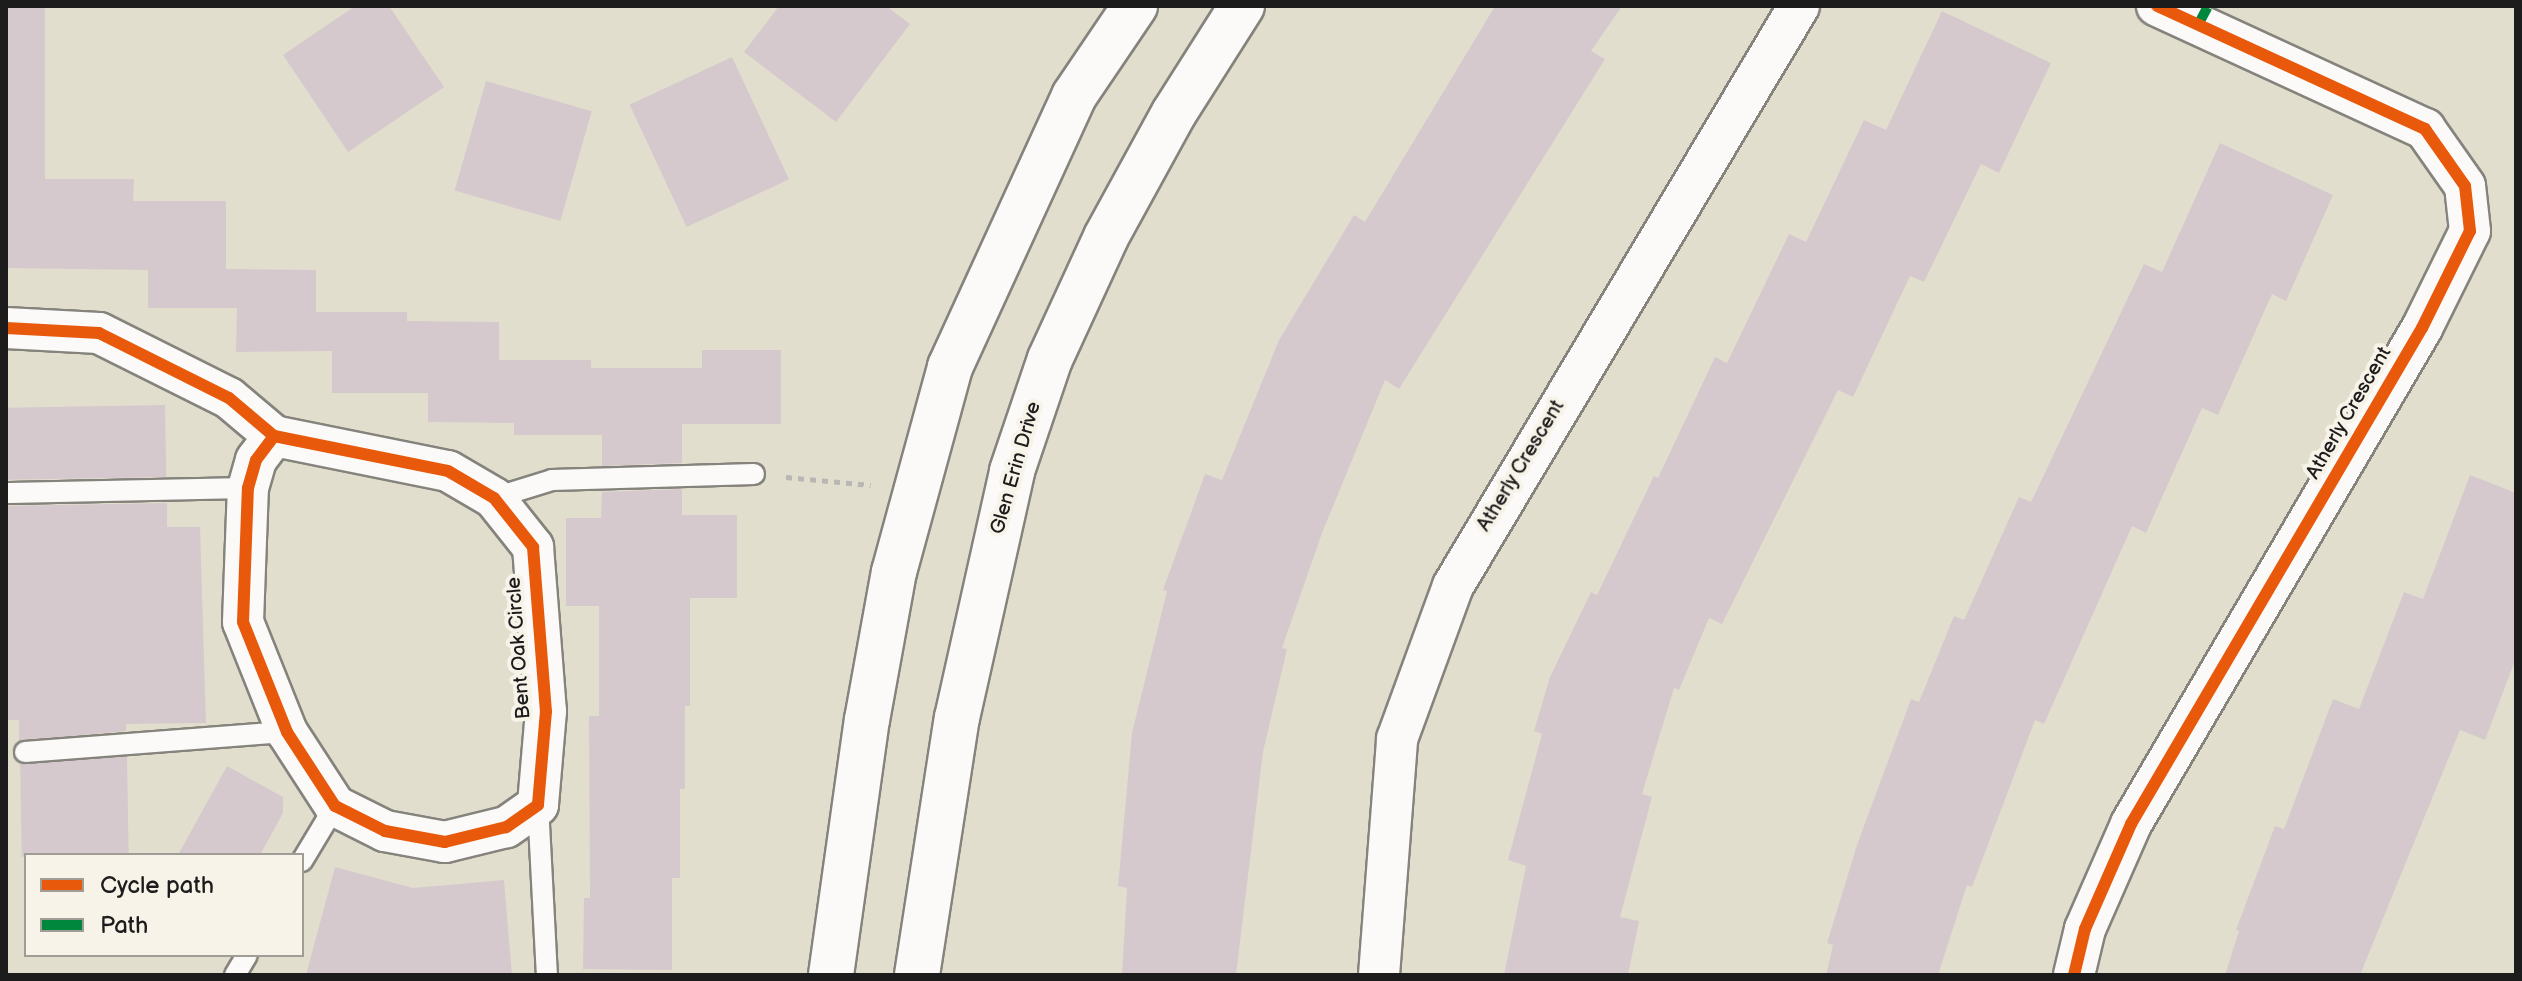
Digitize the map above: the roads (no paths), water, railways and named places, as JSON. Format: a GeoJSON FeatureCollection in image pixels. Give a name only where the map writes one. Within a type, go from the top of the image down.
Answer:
{"type":"FeatureCollection","features":[{"type":"Feature","properties":{"kind":"street"},"geometry":{"type":"LineString","coordinates":[[831,975],[867,720],[894,572],[950,367],[988,276],[1074,96],[1135,6]]}},
{"type":"Feature","properties":{"kind":"street","name":"Glen Erin Drive"},"geometry":{"type":"LineString","coordinates":[[917,975],[957,718],[1012,471],[1050,359],[1106,237],[1174,113],[1242,6]]}},
{"type":"Feature","properties":{"kind":"street","name":"Atherly Crescent"},"geometry":{"type":"LineString","coordinates":[[1379,975],[1397,739],[1453,586],[1799,6]]}},
{"type":"Feature","properties":{"kind":"street","name":"Atherly Crescent"},"geometry":{"type":"LineString","coordinates":[[2074,975],[2085,929],[2131,824],[2422,328],[2470,231],[2465,186],[2425,129],[2157,6]]}},
{"type":"Feature","properties":{"kind":"street","name":"Bent Oak Circle"},"geometry":{"type":"LineString","coordinates":[[6,328],[99,333],[229,398],[274,436],[448,471],[494,498],[533,547],[546,711],[538,805]]}},
{"type":"Feature","properties":{"kind":"street"},"geometry":{"type":"LineString","coordinates":[[274,436],[256,460],[248,488],[243,622],[287,732],[335,806],[385,831],[445,842],[506,827],[538,805]]}},
{"type":"Feature","properties":{"kind":"lane"},"geometry":{"type":"LineString","coordinates":[[494,498],[552,480],[754,474]]}},
{"type":"Feature","properties":{"kind":"lane"},"geometry":{"type":"LineString","coordinates":[[6,493],[248,488]]}},
{"type":"Feature","properties":{"kind":"lane"},"geometry":{"type":"LineString","coordinates":[[25,752],[287,732]]}},
{"type":"Feature","properties":{"kind":"lane"},"geometry":{"type":"LineString","coordinates":[[538,805],[547,975]]}},
{"type":"Feature","properties":{"kind":"lane"},"geometry":{"type":"LineString","coordinates":[[304,858],[335,806]]}},
{"type":"Feature","properties":{"kind":"lane"},"geometry":{"type":"LineString","coordinates":[[235,975],[246,957]]}}]}
